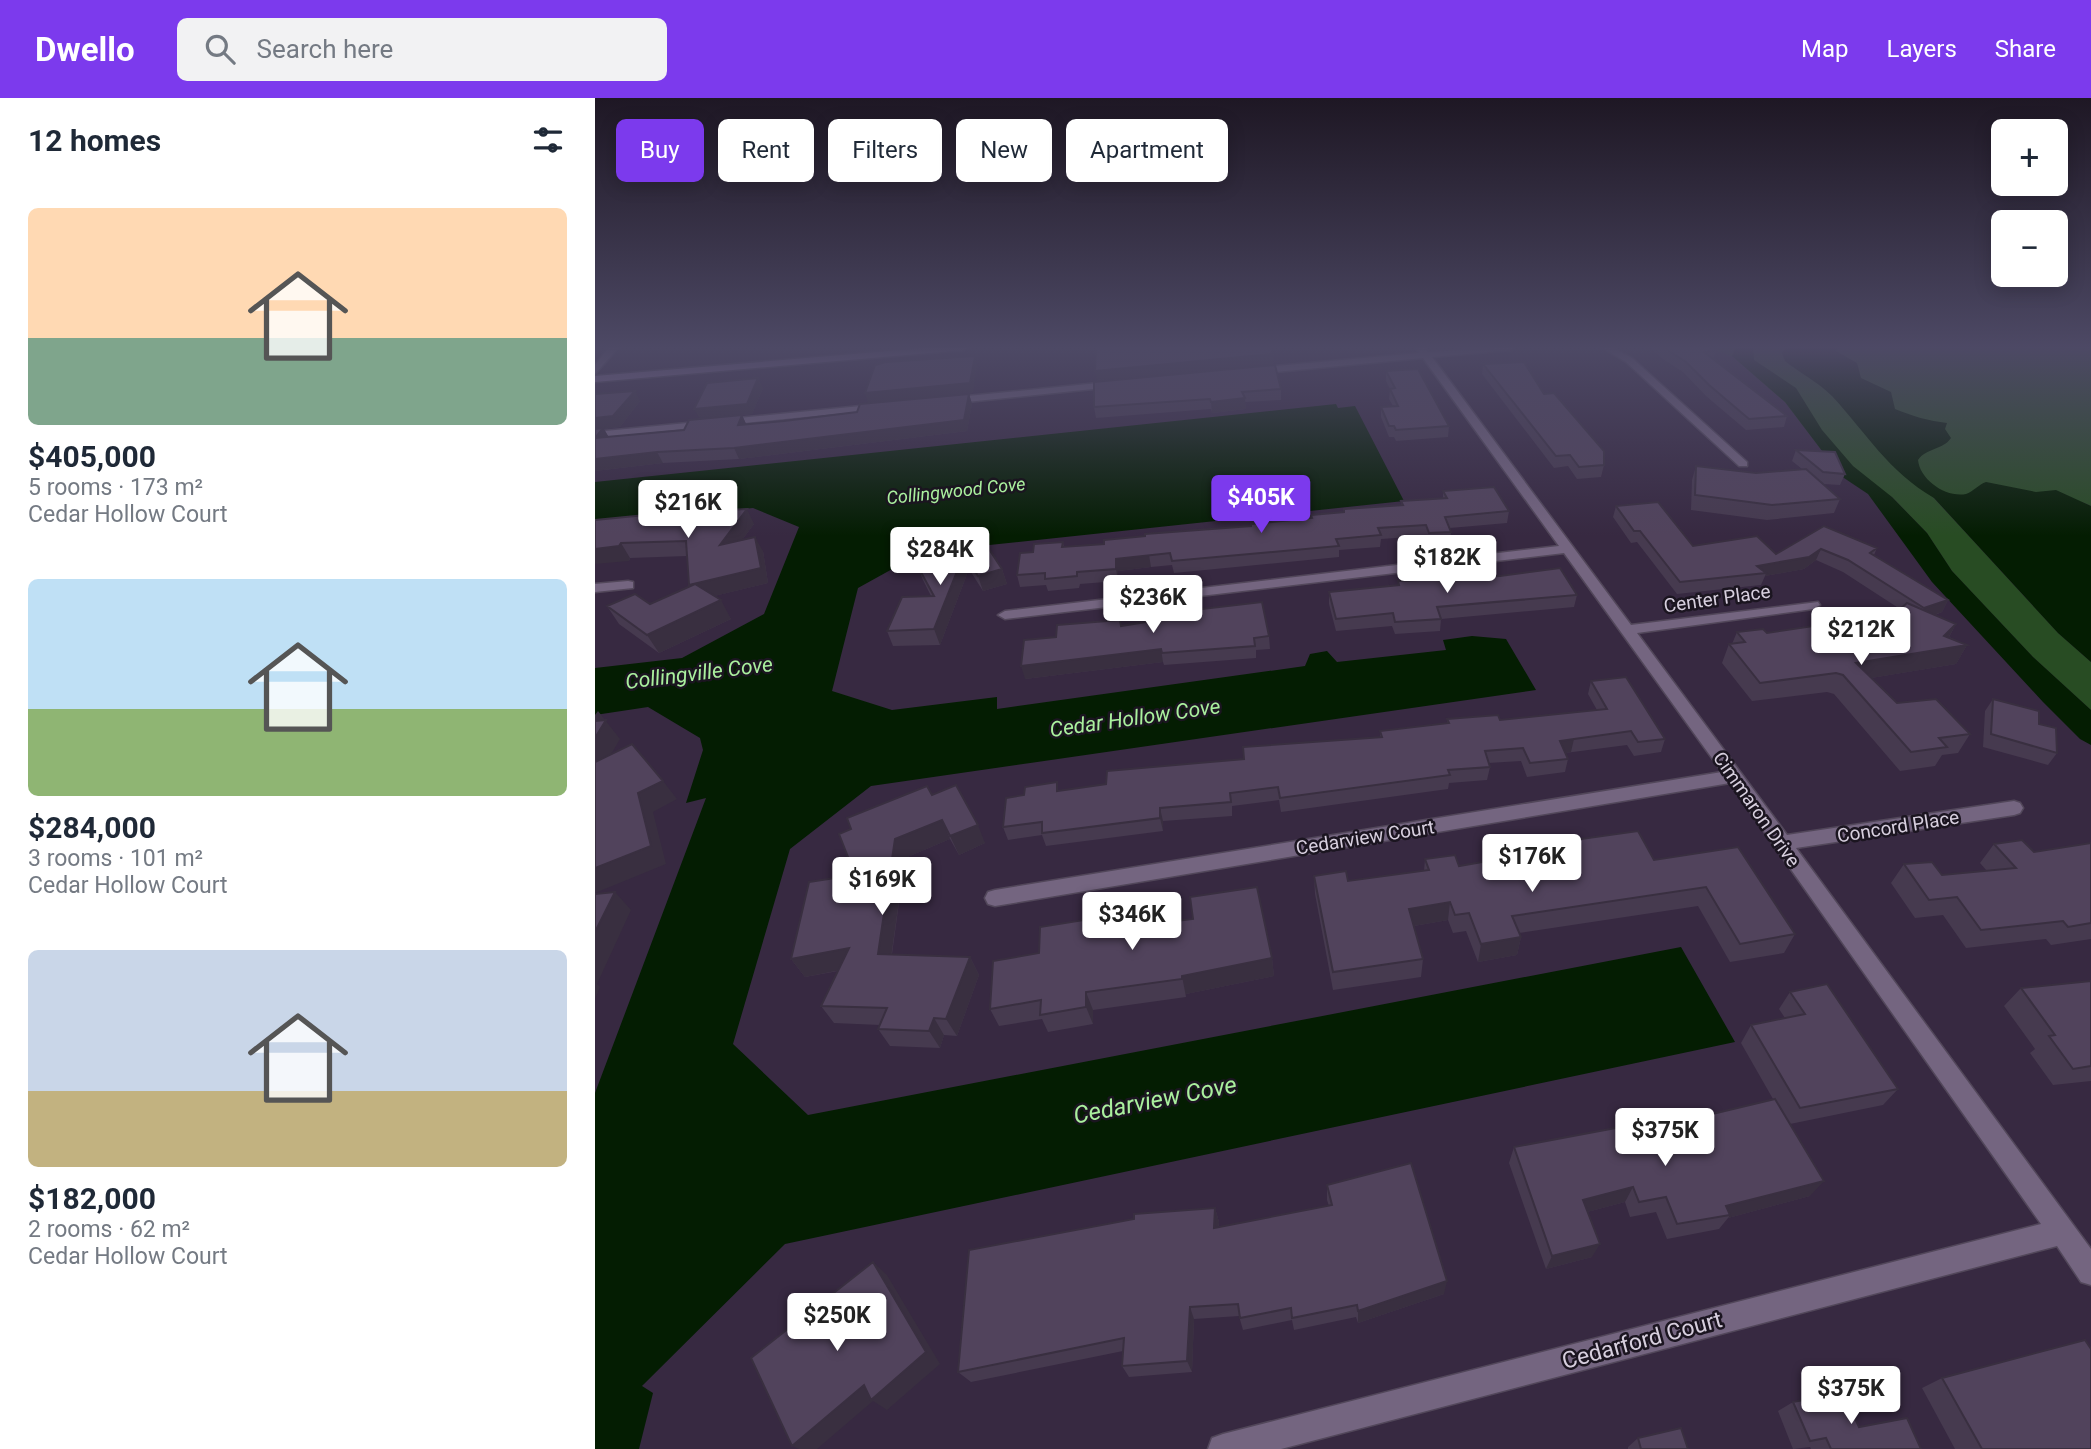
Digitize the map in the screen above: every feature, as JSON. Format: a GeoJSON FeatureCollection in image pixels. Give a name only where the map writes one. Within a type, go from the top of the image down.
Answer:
{"type":"FeatureCollection","features":[{"type":"Feature","properties":{"kind":"street"},"geometry":{"type":"LineString","coordinates":[[595,435],[848,410]]}},
{"type":"Feature","properties":{"kind":"street","name":"Cimmaron Drive"},"geometry":{"type":"LineString","coordinates":[[1466,410],[2091,1272]]}},
{"type":"Feature","properties":{"kind":"street"},"geometry":{"type":"LineString","coordinates":[[1684,410],[1743,464]]}},
{"type":"Feature","properties":{"kind":"street"},"geometry":{"type":"LineString","coordinates":[[1005,615],[1567,549]]}},
{"type":"Feature","properties":{"kind":"street"},"geometry":{"type":"LineString","coordinates":[[595,588],[628,585]]}},
{"type":"Feature","properties":{"kind":"street","name":"Center Place"},"geometry":{"type":"LineString","coordinates":[[1626,630],[1813,605]]}},
{"type":"Feature","properties":{"kind":"street","name":"Cedarview Court"},"geometry":{"type":"LineString","coordinates":[[995,898],[1734,776]]}},
{"type":"Feature","properties":{"kind":"street","name":"Concord Place"},"geometry":{"type":"LineString","coordinates":[[1781,844],[2014,808]]}},
{"type":"Feature","properties":{"kind":"street","name":"Cedarford Court"},"geometry":{"type":"LineString","coordinates":[[1223,1449],[2061,1231]]}},
{"type":"Feature","properties":{"kind":"shaded area"},"geometry":{"type":"Polygon","coordinates":[[[1791,410],[2091,410],[2091,506],[2082,502],[1933,497],[2058,633],[2091,662],[2091,710],[2033,657],[1952,571],[1927,533],[1892,497],[1830,461],[1791,410]]]}},
{"type":"Feature","properties":{"kind":"water"},"geometry":{"type":"Polygon","coordinates":[[[1279,410],[1357,410],[1404,501],[923,552],[858,588],[832,691],[892,710],[997,697],[997,709],[1305,666],[1310,654],[1327,651],[1337,662],[1446,650],[1443,640],[1472,636],[1506,639],[1536,690],[871,786],[790,849],[733,1044],[808,1115],[1681,947],[1735,1042],[785,1244],[642,1386],[653,1393],[639,1449],[595,1449],[595,1093],[706,798],[686,803],[703,750],[700,738],[648,707],[595,715],[595,668],[682,658],[764,614],[799,527],[753,508],[595,523],[595,482],[1279,410]]]}},
{"type":"Feature","properties":{"kind":"water"},"geometry":{"type":"Polygon","coordinates":[[[1791,410],[1810,410],[1822,430],[1853,466],[1892,497],[1927,533],[1952,571],[2033,657],[2091,710],[2091,745],[2080,739],[2043,702],[1932,582],[1868,494],[1841,476],[1791,410]]]}},
{"type":"Feature","properties":{"kind":"water"},"geometry":{"type":"Polygon","coordinates":[[[1844,410],[1898,410],[1947,423],[1945,429],[1951,438],[1948,442],[1925,453],[1918,460],[1929,481],[1950,493],[1966,494],[1986,482],[2036,492],[2056,490],[2091,506],[2091,662],[2058,633],[1934,498],[1904,476],[1844,410]]]}},
{"type":"Feature","properties":{"kind":"building"},"geometry":{"type":"Polygon","coordinates":[[[595,410],[618,410],[613,416],[595,418],[595,410]]]}},
{"type":"Feature","properties":{"kind":"building"},"geometry":{"type":"Polygon","coordinates":[[[858,410],[966,410],[964,420],[734,448],[595,459],[595,438],[684,430],[689,420],[742,415],[738,425],[858,410]]]}},
{"type":"Feature","properties":{"kind":"building"},"geometry":{"type":"Polygon","coordinates":[[[1382,410],[1440,410],[1449,426],[1396,430],[1394,426],[1389,426],[1382,410]]]}},
{"type":"Feature","properties":{"kind":"building"},"geometry":{"type":"Polygon","coordinates":[[[1520,410],[1569,410],[1604,451],[1604,465],[1579,467],[1570,455],[1556,456],[1520,410]]]}},
{"type":"Feature","properties":{"kind":"building"},"geometry":{"type":"Polygon","coordinates":[[[1738,410],[1779,410],[1787,416],[1749,419],[1738,410]]]}},
{"type":"Feature","properties":{"kind":"building"},"geometry":{"type":"Polygon","coordinates":[[[603,428],[595,438],[595,429],[603,428]]]}},
{"type":"Feature","properties":{"kind":"building"},"geometry":{"type":"Polygon","coordinates":[[[1796,450],[1835,452],[1845,474],[1823,472],[1796,450]]]}},
{"type":"Feature","properties":{"kind":"building"},"geometry":{"type":"Polygon","coordinates":[[[1696,466],[1756,473],[1806,469],[1840,499],[1772,505],[1695,495],[1696,466]]]}},
{"type":"Feature","properties":{"kind":"building"},"geometry":{"type":"Polygon","coordinates":[[[1494,487],[1509,511],[1445,517],[1451,532],[1429,533],[1426,525],[1378,528],[1381,535],[1336,539],[1339,546],[1172,561],[1170,553],[1116,559],[1116,569],[1077,572],[1077,576],[1045,579],[1045,573],[1017,575],[1020,553],[1033,552],[1034,544],[1063,542],[1062,547],[1104,544],[1104,540],[1145,534],[1251,526],[1312,518],[1311,515],[1344,512],[1344,509],[1403,505],[1401,501],[1447,498],[1443,491],[1494,487]]]}},
{"type":"Feature","properties":{"kind":"building"},"geometry":{"type":"Polygon","coordinates":[[[1658,502],[1693,546],[1757,536],[1776,554],[1824,526],[1877,548],[1870,553],[1948,600],[1924,608],[1848,560],[1821,549],[1809,557],[1757,566],[1766,573],[1680,582],[1640,531],[1634,531],[1616,506],[1658,502]]]}},
{"type":"Feature","properties":{"kind":"building"},"geometry":{"type":"Polygon","coordinates":[[[747,509],[720,545],[755,537],[761,568],[689,585],[686,541],[621,543],[619,546],[595,549],[595,520],[676,512],[747,509]]]}},
{"type":"Feature","properties":{"kind":"building"},"geometry":{"type":"Polygon","coordinates":[[[983,540],[1002,569],[978,576],[964,554],[934,629],[887,631],[902,597],[934,596],[917,565],[963,553],[959,547],[983,540]]]}},
{"type":"Feature","properties":{"kind":"building"},"geometry":{"type":"Polygon","coordinates":[[[1560,568],[1577,595],[1437,607],[1441,619],[1395,622],[1393,613],[1336,619],[1329,592],[1399,585],[1398,581],[1500,576],[1560,568]]]}},
{"type":"Feature","properties":{"kind":"building"},"geometry":{"type":"Polygon","coordinates":[[[695,584],[721,600],[647,635],[607,606],[635,594],[650,604],[695,584]]]}},
{"type":"Feature","properties":{"kind":"building"},"geometry":{"type":"Polygon","coordinates":[[[1262,602],[1269,636],[1254,638],[1255,646],[1162,653],[1161,649],[1021,666],[1024,640],[1056,637],[1057,625],[1120,620],[1121,626],[1159,620],[1159,614],[1262,602]]]}},
{"type":"Feature","properties":{"kind":"building"},"geometry":{"type":"Polygon","coordinates":[[[1907,603],[1956,624],[1944,636],[1967,645],[1856,663],[1897,703],[1936,699],[1970,734],[1939,738],[1947,747],[1911,752],[1843,675],[1836,673],[1760,683],[1729,644],[1745,642],[1737,632],[1763,629],[1767,633],[1820,625],[1824,629],[1859,624],[1871,635],[1907,603]]]}},
{"type":"Feature","properties":{"kind":"building"},"geometry":{"type":"Polygon","coordinates":[[[1626,677],[1665,739],[1638,742],[1631,731],[1560,741],[1568,759],[1530,763],[1523,748],[1485,751],[1490,767],[1448,770],[1450,775],[1280,798],[1278,787],[1230,793],[1231,802],[1160,808],[1160,818],[1042,833],[1042,822],[1003,827],[1006,798],[1024,795],[1025,787],[1057,782],[1057,791],[1106,784],[1107,771],[1244,759],[1243,747],[1382,737],[1380,731],[1449,723],[1447,719],[1498,715],[1500,720],[1607,709],[1591,681],[1626,677]]]}},
{"type":"Feature","properties":{"kind":"building"},"geometry":{"type":"Polygon","coordinates":[[[1993,699],[2039,711],[2039,724],[2056,728],[2057,753],[1991,734],[1993,699]]]}},
{"type":"Feature","properties":{"kind":"building"},"geometry":{"type":"Polygon","coordinates":[[[606,720],[595,738],[595,721],[606,720]]]}},
{"type":"Feature","properties":{"kind":"building"},"geometry":{"type":"Polygon","coordinates":[[[632,744],[663,781],[638,793],[651,846],[595,868],[595,762],[632,744]]]}},
{"type":"Feature","properties":{"kind":"building"},"geometry":{"type":"Polygon","coordinates":[[[956,785],[978,825],[950,836],[942,820],[895,839],[878,954],[970,957],[946,1019],[934,1018],[929,1031],[878,1029],[887,1008],[821,1006],[849,948],[791,959],[809,882],[855,875],[839,834],[851,829],[847,818],[927,786],[932,795],[956,785]]]}},
{"type":"Feature","properties":{"kind":"building"},"geometry":{"type":"Polygon","coordinates":[[[1638,831],[1654,860],[1738,847],[1795,934],[1740,944],[1706,887],[1512,916],[1521,937],[1481,944],[1469,913],[1455,915],[1450,902],[1409,909],[1423,959],[1333,972],[1314,876],[1346,871],[1348,881],[1429,870],[1425,859],[1455,855],[1459,866],[1505,858],[1502,850],[1638,831]]]}},
{"type":"Feature","properties":{"kind":"building"},"geometry":{"type":"Polygon","coordinates":[[[2022,840],[2034,852],[2091,843],[2091,923],[2068,927],[2063,921],[1981,930],[1957,897],[1929,900],[1904,864],[1932,862],[1942,875],[2016,868],[1994,844],[2022,840]]]}},
{"type":"Feature","properties":{"kind":"building"},"geometry":{"type":"Polygon","coordinates":[[[1257,887],[1272,958],[1182,976],[1182,979],[1086,992],[1086,1007],[1040,1015],[1041,1000],[990,1009],[993,961],[1039,953],[1040,927],[1109,916],[1109,911],[1143,907],[1143,925],[1193,919],[1190,897],[1257,887]]]}},
{"type":"Feature","properties":{"kind":"building"},"geometry":{"type":"Polygon","coordinates":[[[615,892],[595,932],[595,894],[615,892]]]}},
{"type":"Feature","properties":{"kind":"building"},"geometry":{"type":"Polygon","coordinates":[[[2091,981],[2091,1066],[2073,1069],[2049,1036],[2055,1035],[2021,988],[2091,981]]]}},
{"type":"Feature","properties":{"kind":"building"},"geometry":{"type":"Polygon","coordinates":[[[1827,984],[1898,1089],[1800,1108],[1751,1025],[1805,1014],[1790,992],[1827,984]]]}},
{"type":"Feature","properties":{"kind":"building"},"geometry":{"type":"Polygon","coordinates":[[[1775,1099],[1824,1181],[1726,1206],[1730,1215],[1677,1224],[1666,1197],[1639,1202],[1633,1187],[1583,1200],[1600,1244],[1552,1256],[1514,1147],[1685,1115],[1687,1120],[1775,1099]]]}},
{"type":"Feature","properties":{"kind":"building"},"geometry":{"type":"Polygon","coordinates":[[[1411,1163],[1447,1281],[1358,1311],[1357,1305],[1292,1318],[1291,1308],[1240,1318],[1238,1304],[1190,1307],[1187,1361],[1122,1366],[1124,1338],[958,1372],[969,1250],[1134,1219],[1134,1214],[1215,1208],[1214,1228],[1332,1205],[1327,1185],[1411,1163]]]}},
{"type":"Feature","properties":{"kind":"building"},"geometry":{"type":"Polygon","coordinates":[[[873,1262],[926,1352],[871,1400],[864,1385],[792,1446],[751,1358],[873,1262]]]}},
{"type":"Feature","properties":{"kind":"building"},"geometry":{"type":"Polygon","coordinates":[[[2085,1340],[2091,1349],[2091,1449],[1982,1449],[1942,1378],[2085,1340]]]}},
{"type":"Feature","properties":{"kind":"building"},"geometry":{"type":"Polygon","coordinates":[[[1843,1392],[1859,1427],[1907,1418],[1921,1449],[1831,1449],[1826,1438],[1810,1441],[1793,1402],[1843,1392]]]}},
{"type":"Feature","properties":{"kind":"building"},"geometry":{"type":"Polygon","coordinates":[[[1681,1428],[1688,1449],[1641,1449],[1638,1438],[1681,1428]]]}},
{"type":"Feature","properties":{"kind":"water label","name":"Collingwood Cove"},"geometry":{"type":"Point","coordinates":[956,491]}},
{"type":"Feature","properties":{"kind":"water label","name":"Collingville Cove"},"geometry":{"type":"Point","coordinates":[699,673]}},
{"type":"Feature","properties":{"kind":"water label","name":"Cedar Hollow Cove"},"geometry":{"type":"Point","coordinates":[1135,718]}},
{"type":"Feature","properties":{"kind":"water label","name":"Cedarview Cove"},"geometry":{"type":"Point","coordinates":[1155,1100]}}]}
